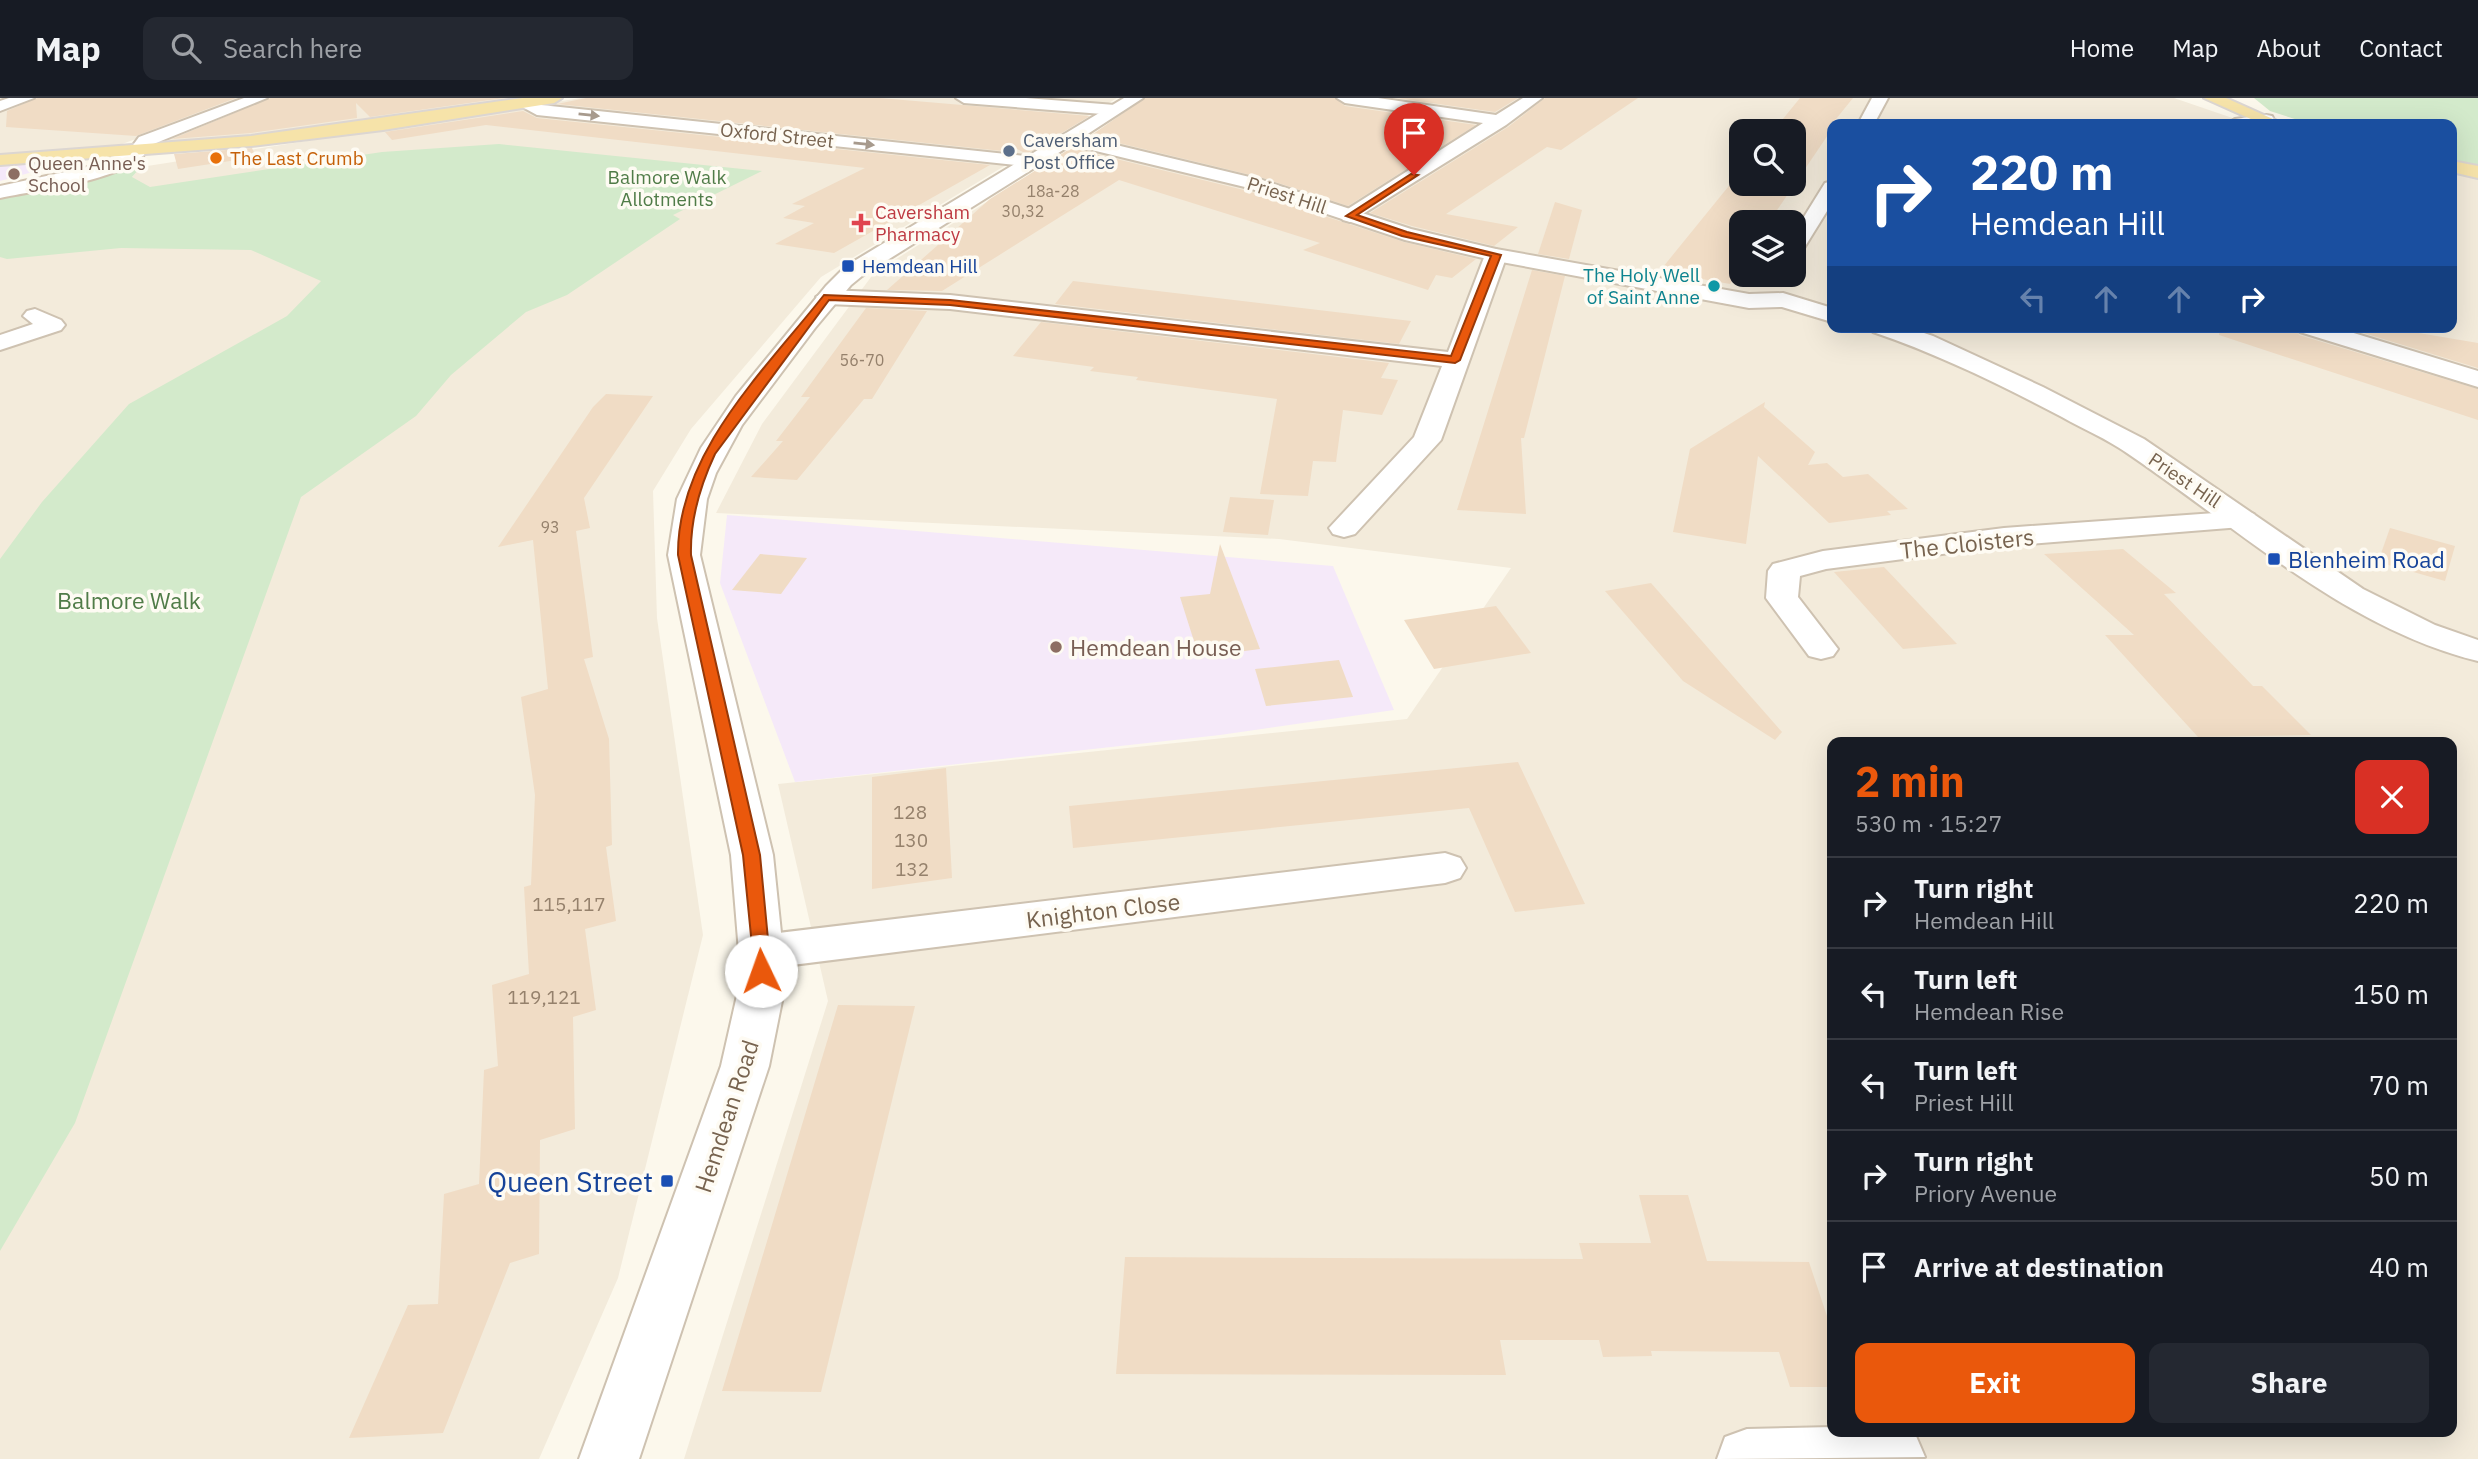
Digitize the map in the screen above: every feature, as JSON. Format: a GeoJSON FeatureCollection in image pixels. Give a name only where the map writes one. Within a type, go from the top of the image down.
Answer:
{"type":"FeatureCollection","features":[{"type":"Feature","properties":{"kind":"main road"},"geometry":{"type":"LineString","coordinates":[[0,160],[137,152],[356,128],[511,102],[554,98]]}},
{"type":"Feature","properties":{"kind":"main road"},"geometry":{"type":"LineString","coordinates":[[2212,98],[2264,119]]}},
{"type":"Feature","properties":{"kind":"main road"},"geometry":{"type":"LineString","coordinates":[[2457,168],[2478,172]]}},
{"type":"Feature","properties":{"kind":"street"},"geometry":{"type":"LineString","coordinates":[[0,106],[26,98]]}},
{"type":"Feature","properties":{"kind":"street"},"geometry":{"type":"LineString","coordinates":[[0,192],[111,167],[131,159],[145,141],[259,98]]}},
{"type":"Feature","properties":{"kind":"street"},"geometry":{"type":"LineString","coordinates":[[964,98],[1115,110]]}},
{"type":"Feature","properties":{"kind":"street","name":"Hemdean Road"},"geometry":{"type":"LineString","coordinates":[[609,1459],[745,1066],[760,1001],[761,952],[752,855],[684,555],[684,532],[697,479],[709,454],[747,400],[827,297],[870,260],[1135,98]]}},
{"type":"Feature","properties":{"kind":"street"},"geometry":{"type":"LineString","coordinates":[[1345,98],[1500,121]]}},
{"type":"Feature","properties":{"kind":"street"},"geometry":{"type":"LineString","coordinates":[[1350,216],[1534,98]]}},
{"type":"Feature","properties":{"kind":"street"},"geometry":{"type":"LineString","coordinates":[[1869,119],[1880,98]]}},
{"type":"Feature","properties":{"kind":"street","name":"Oxford Street"},"geometry":{"type":"LineString","coordinates":[[511,102],[537,110],[1034,162]]}},
{"type":"Feature","properties":{"kind":"street","name":"Priest Hill"},"geometry":{"type":"LineString","coordinates":[[1069,139],[1255,184],[1405,234],[1496,255],[1749,301],[1783,300],[1827,313]]}},
{"type":"Feature","properties":{"kind":"street"},"geometry":{"type":"LineString","coordinates":[[1806,230],[1827,196]]}},
{"type":"Feature","properties":{"kind":"street"},"geometry":{"type":"LineString","coordinates":[[1344,528],[1427,440],[1496,255]]}},
{"type":"Feature","properties":{"kind":"street"},"geometry":{"type":"LineString","coordinates":[[1774,287],[1775,292],[1783,300]]}},
{"type":"Feature","properties":{"kind":"street"},"geometry":{"type":"LineString","coordinates":[[827,297],[950,302],[1455,360]]}},
{"type":"Feature","properties":{"kind":"street"},"geometry":{"type":"LineString","coordinates":[[0,343],[44,320],[80,332]]}},
{"type":"Feature","properties":{"kind":"street","name":"Priest Hill"},"geometry":{"type":"LineString","coordinates":[[1899,333],[1924,341],[2034,392],[2134,445],[2352,596],[2423,632],[2478,651]]}},
{"type":"Feature","properties":{"kind":"street"},"geometry":{"type":"LineString","coordinates":[[2328,333],[2478,379]]}},
{"type":"Feature","properties":{"kind":"street","name":"The Cloisters"},"geometry":{"type":"LineString","coordinates":[[1821,649],[1782,598],[1784,571],[1823,560],[2004,537],[2243,520]]}},
{"type":"Feature","properties":{"kind":"street","name":"Knighton Close"},"geometry":{"type":"LineString","coordinates":[[761,952],[1445,868]]}},
{"type":"Feature","properties":{"kind":"street"},"geometry":{"type":"LineString","coordinates":[[1747,1459],[1895,1457]]}},
{"type":"Feature","properties":{"kind":"shaded area"},"geometry":{"type":"Polygon","coordinates":[[[0,98],[247,98],[114,147],[0,154],[0,98]]]}},
{"type":"Feature","properties":{"kind":"shaded area"},"geometry":{"type":"Polygon","coordinates":[[[276,98],[526,98],[311,131],[181,143],[167,140],[276,98]]]}},
{"type":"Feature","properties":{"kind":"shaded area"},"geometry":{"type":"Polygon","coordinates":[[[581,98],[1117,98],[821,277],[691,429],[653,491],[657,618],[703,935],[618,1278],[539,1459],[0,1459],[0,207],[132,177],[141,167],[581,98]]]}},
{"type":"Feature","properties":{"kind":"shaded area"},"geometry":{"type":"Polygon","coordinates":[[[1152,98],[2174,98],[2235,119],[1827,119],[1827,333],[2457,333],[2457,173],[2478,177],[2478,1459],[684,1459],[828,1001],[778,784],[1407,719],[1511,568],[1279,539],[716,513],[762,424],[874,273],[1152,98]]]}},
{"type":"Feature","properties":{"kind":"shaded area","name":"Queen Anne's School"},"geometry":{"type":"Polygon","coordinates":[[[69,162],[0,181],[0,166],[69,162]]]}},
{"type":"Feature","properties":{"kind":"shaded area","name":"Hemdean House"},"geometry":{"type":"Polygon","coordinates":[[[727,515],[1333,566],[1394,710],[1220,735],[795,782],[720,583],[727,515]]]}},
{"type":"Feature","properties":{"kind":"green space"},"geometry":{"type":"Polygon","coordinates":[[[2254,98],[2478,98],[2478,169],[2457,165],[2457,119],[2295,119],[2270,111],[2254,98]]]}},
{"type":"Feature","properties":{"kind":"green space","name":"Balmore Walk"},"geometry":{"type":"Polygon","coordinates":[[[499,144],[762,171],[673,215],[680,219],[567,295],[526,312],[451,375],[416,416],[301,497],[75,1123],[0,1251],[0,559],[42,502],[129,404],[287,316],[321,281],[251,250],[121,248],[7,259],[0,257],[0,197],[141,167],[132,177],[150,187],[382,152],[499,144]]]}},
{"type":"Feature","properties":{"kind":"building"},"geometry":{"type":"Polygon","coordinates":[[[37,98],[236,98],[136,136],[6,127],[7,111],[37,98]]]}},
{"type":"Feature","properties":{"kind":"building"},"geometry":{"type":"Polygon","coordinates":[[[270,98],[504,98],[370,117],[356,103],[357,118],[251,133],[172,139],[270,98]]]}},
{"type":"Feature","properties":{"kind":"building"},"geometry":{"type":"Polygon","coordinates":[[[586,98],[880,98],[1090,116],[1027,154],[1017,149],[1012,152],[557,104],[586,98]]]}},
{"type":"Feature","properties":{"kind":"building"},"geometry":{"type":"Polygon","coordinates":[[[1145,98],[1335,98],[1345,106],[1476,125],[1348,206],[1263,178],[1090,136],[1145,98]]]}},
{"type":"Feature","properties":{"kind":"building"},"geometry":{"type":"Polygon","coordinates":[[[1396,98],[1518,98],[1495,112],[1396,98]]]}},
{"type":"Feature","properties":{"kind":"building"},"geometry":{"type":"Polygon","coordinates":[[[1545,98],[1638,98],[1561,150],[1547,147],[1446,214],[1518,227],[1494,246],[1370,213],[1508,127],[1545,98]]]}},
{"type":"Feature","properties":{"kind":"building"},"geometry":{"type":"Polygon","coordinates":[[[1800,98],[1853,98],[1836,119],[1827,119],[1827,136],[1806,167],[1806,119],[1783,119],[1800,98]]]}},
{"type":"Feature","properties":{"kind":"building"},"geometry":{"type":"Polygon","coordinates":[[[523,111],[537,118],[990,165],[834,253],[775,244],[814,223],[783,218],[805,206],[792,204],[865,168],[486,125],[392,140],[385,132],[523,111]]]}},
{"type":"Feature","properties":{"kind":"building","name":"The Last Crumb"},"geometry":{"type":"Polygon","coordinates":[[[252,148],[256,157],[178,169],[174,154],[252,148]]]}},
{"type":"Feature","properties":{"kind":"building"},"geometry":{"type":"Polygon","coordinates":[[[1071,148],[1248,191],[1404,242],[1476,259],[1452,278],[1436,275],[1428,290],[1303,250],[1320,243],[1119,180],[942,291],[887,290],[990,199],[1071,148]]]}},
{"type":"Feature","properties":{"kind":"building"},"geometry":{"type":"Polygon","coordinates":[[[1729,186],[1729,196],[1787,196],[1777,210],[1729,210],[1729,284],[1685,276],[1689,271],[1663,267],[1729,186]]]}},
{"type":"Feature","properties":{"kind":"building"},"geometry":{"type":"Polygon","coordinates":[[[1555,202],[1582,210],[1569,259],[1538,254],[1555,202]]]}},
{"type":"Feature","properties":{"kind":"building"},"geometry":{"type":"Polygon","coordinates":[[[1532,270],[1565,276],[1524,438],[1521,438],[1526,514],[1457,510],[1532,270]]]}},
{"type":"Feature","properties":{"kind":"building"},"geometry":{"type":"Polygon","coordinates":[[[1073,281],[1411,321],[1399,344],[1055,304],[1073,281]]]}},
{"type":"Feature","properties":{"kind":"building"},"geometry":{"type":"Polygon","coordinates":[[[866,308],[927,311],[872,399],[864,399],[797,480],[751,477],[783,441],[776,441],[810,397],[801,397],[866,308]]]}},
{"type":"Feature","properties":{"kind":"building"},"geometry":{"type":"Polygon","coordinates":[[[1041,322],[1389,363],[1381,378],[1398,380],[1382,415],[1343,410],[1336,462],[1313,461],[1308,496],[1260,494],[1277,399],[1136,380],[1138,377],[1090,371],[1094,367],[1013,356],[1041,322]]]}},
{"type":"Feature","properties":{"kind":"building"},"geometry":{"type":"Polygon","coordinates":[[[2298,333],[2478,389],[2478,420],[2219,335],[2298,333]]]}},
{"type":"Feature","properties":{"kind":"building"},"geometry":{"type":"Polygon","coordinates":[[[2364,333],[2419,333],[2478,343],[2478,368],[2364,333]]]}},
{"type":"Feature","properties":{"kind":"building"},"geometry":{"type":"Polygon","coordinates":[[[606,394],[653,396],[584,498],[590,528],[576,531],[593,657],[584,659],[609,739],[612,845],[606,847],[616,921],[585,929],[596,1010],[573,1017],[575,1129],[540,1140],[539,1254],[510,1263],[443,1433],[349,1438],[408,1305],[438,1304],[444,1194],[479,1184],[484,1070],[498,1066],[492,985],[529,974],[524,887],[531,885],[535,795],[521,697],[548,689],[533,540],[498,547],[593,407],[606,394]]]}},
{"type":"Feature","properties":{"kind":"building"},"geometry":{"type":"Polygon","coordinates":[[[1765,402],[1764,407],[1815,452],[1808,465],[1827,463],[1843,477],[1868,474],[1908,509],[1887,511],[1891,515],[1829,523],[1758,456],[1746,544],[1673,532],[1690,449],[1765,402]]]}},
{"type":"Feature","properties":{"kind":"building"},"geometry":{"type":"Polygon","coordinates":[[[1230,497],[1274,500],[1268,535],[1223,532],[1230,497]]]}},
{"type":"Feature","properties":{"kind":"building"},"geometry":{"type":"Polygon","coordinates":[[[2390,528],[2455,546],[2445,581],[2378,562],[2390,528]]]}},
{"type":"Feature","properties":{"kind":"building"},"geometry":{"type":"Polygon","coordinates":[[[1220,544],[1260,649],[1199,657],[1180,597],[1210,594],[1220,544]]]}},
{"type":"Feature","properties":{"kind":"building"},"geometry":{"type":"Polygon","coordinates":[[[2123,549],[2176,593],[2164,594],[2253,686],[2262,686],[2311,735],[2198,737],[2105,635],[2134,635],[2044,554],[2123,549]]]}},
{"type":"Feature","properties":{"kind":"building"},"geometry":{"type":"Polygon","coordinates":[[[760,554],[807,558],[781,594],[732,590],[760,554]]]}},
{"type":"Feature","properties":{"kind":"building"},"geometry":{"type":"Polygon","coordinates":[[[1884,567],[1957,644],[1903,649],[1834,572],[1884,567]]]}},
{"type":"Feature","properties":{"kind":"building"},"geometry":{"type":"Polygon","coordinates":[[[1651,583],[1782,732],[1775,740],[1683,681],[1605,591],[1651,583]]]}},
{"type":"Feature","properties":{"kind":"building"},"geometry":{"type":"Polygon","coordinates":[[[1496,606],[1531,653],[1434,669],[1404,620],[1496,606]]]}},
{"type":"Feature","properties":{"kind":"building"},"geometry":{"type":"Polygon","coordinates":[[[1339,660],[1353,697],[1266,706],[1255,669],[1339,660]]]}},
{"type":"Feature","properties":{"kind":"building"},"geometry":{"type":"Polygon","coordinates":[[[1518,762],[1585,904],[1515,912],[1469,808],[1073,848],[1069,806],[1518,762]]]}},
{"type":"Feature","properties":{"kind":"building"},"geometry":{"type":"Polygon","coordinates":[[[946,768],[952,878],[872,889],[872,777],[946,768]]]}},
{"type":"Feature","properties":{"kind":"building"},"geometry":{"type":"Polygon","coordinates":[[[838,1005],[915,1006],[821,1392],[722,1391],[838,1005]]]}},
{"type":"Feature","properties":{"kind":"building"},"geometry":{"type":"Polygon","coordinates":[[[1639,1195],[1688,1195],[1707,1261],[1809,1262],[1827,1316],[1827,1387],[1790,1387],[1779,1352],[1651,1351],[1652,1356],[1603,1357],[1599,1340],[1500,1340],[1506,1375],[1116,1374],[1125,1257],[1583,1259],[1579,1243],[1651,1243],[1639,1195]]]}},
{"type":"Feature","properties":{"kind":"place","name":"Caversham Post Office"},"geometry":{"type":"Point","coordinates":[1009,151]}},
{"type":"Feature","properties":{"kind":"place","name":"The Last Crumb"},"geometry":{"type":"Point","coordinates":[216,158]}},
{"type":"Feature","properties":{"kind":"place","name":"Queen Anne's School"},"geometry":{"type":"Point","coordinates":[14,174]}},
{"type":"Feature","properties":{"kind":"place","name":"Caversham Pharmacy"},"geometry":{"type":"Point","coordinates":[861,223]}},
{"type":"Feature","properties":{"kind":"place","name":"Hemdean Hill"},"geometry":{"type":"Point","coordinates":[848,266]}},
{"type":"Feature","properties":{"kind":"place","name":"The Holy Well of Saint Anne"},"geometry":{"type":"Point","coordinates":[1714,286]}},
{"type":"Feature","properties":{"kind":"place","name":"Blenheim Road"},"geometry":{"type":"Point","coordinates":[2274,559]}},
{"type":"Feature","properties":{"kind":"place","name":"Hemdean House"},"geometry":{"type":"Point","coordinates":[1056,647]}},
{"type":"Feature","properties":{"kind":"place","name":"Queen Street"},"geometry":{"type":"Point","coordinates":[667,1181]}},
{"type":"Feature","properties":{"kind":"route"},"geometry":{"type":"LineString","coordinates":[[761,971],[752,855],[684,555],[684,532],[697,479],[709,454],[827,297],[950,302],[1455,360],[1496,255],[1405,234],[1350,216],[1414,175]]}},
{"type":"Feature","properties":{"kind":"park label","name":"Balmore Walk Allotments"},"geometry":{"type":"Point","coordinates":[667,188]}}]}
